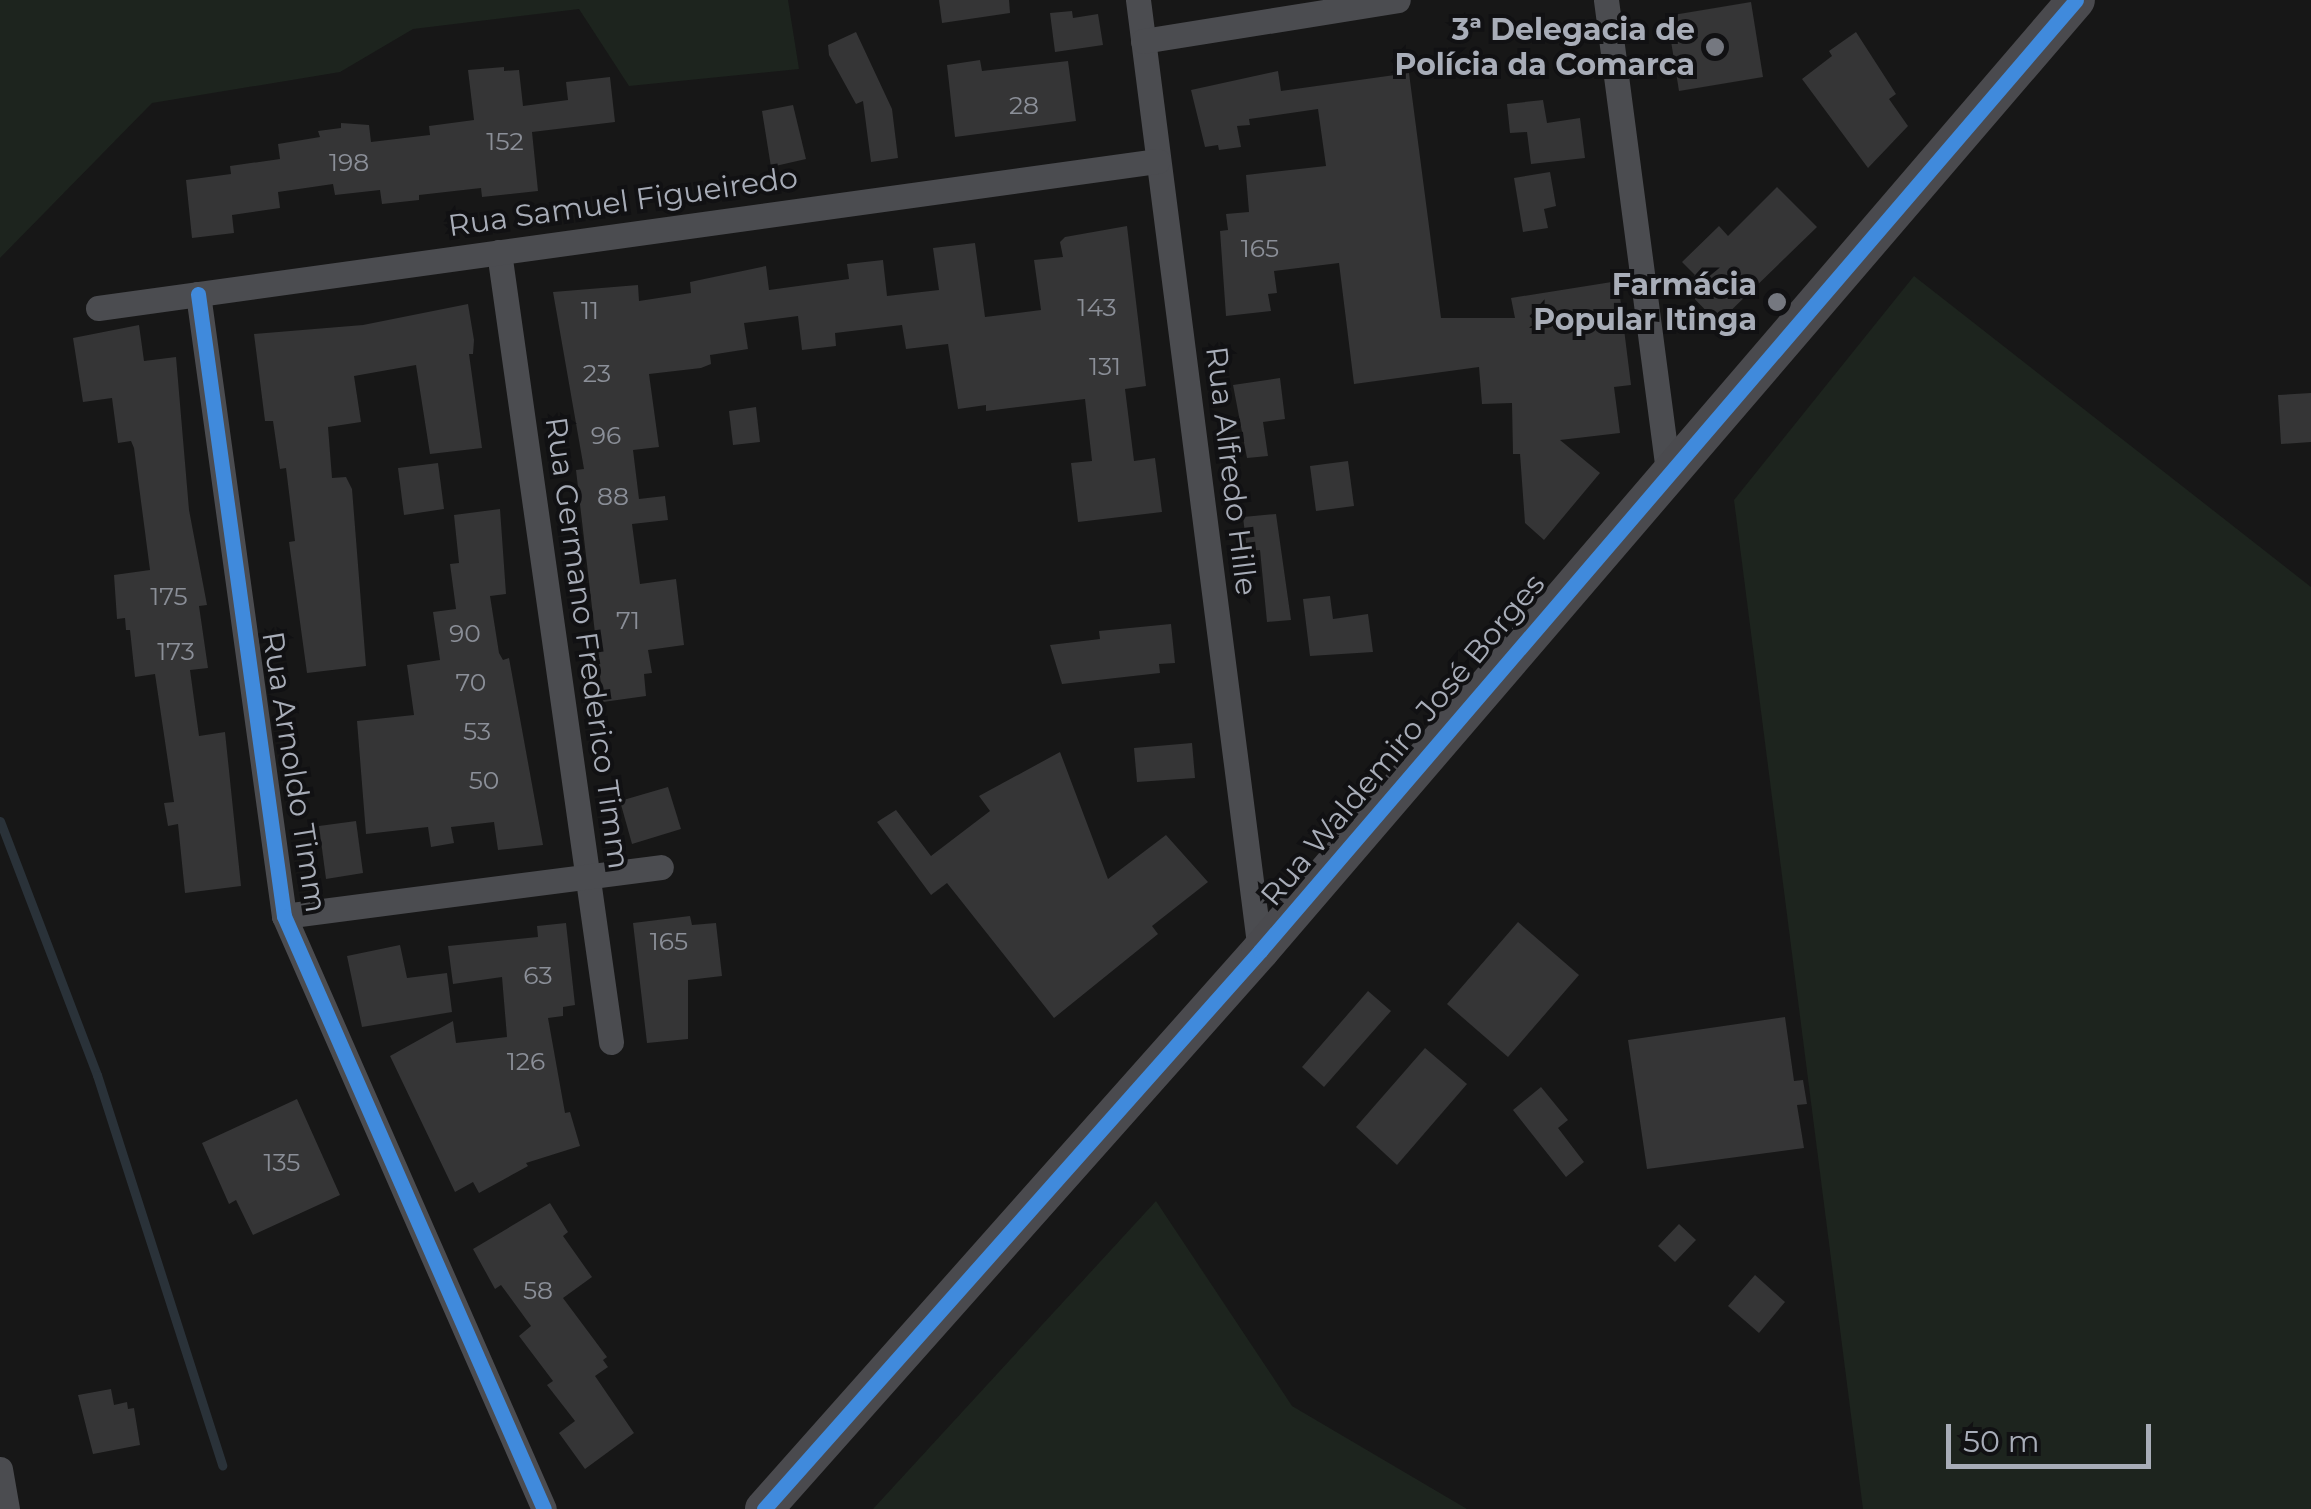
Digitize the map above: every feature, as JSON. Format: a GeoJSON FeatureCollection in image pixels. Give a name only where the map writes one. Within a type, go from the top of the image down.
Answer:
{"type":"FeatureCollection","features":[{"type":"Feature","properties":{"kind":"main road","name":"Rua Waldemiro José Borges"},"geometry":{"type":"LineString","coordinates":[[764,1509],[1260,951],[1668,470],[2076,0]]}},
{"type":"Feature","properties":{"kind":"street","name":"Rua Alfredo Hille"},"geometry":{"type":"LineString","coordinates":[[1138,0],[1260,951]]}},
{"type":"Feature","properties":{"kind":"street"},"geometry":{"type":"LineString","coordinates":[[1143,41],[1398,0]]}},
{"type":"Feature","properties":{"kind":"street"},"geometry":{"type":"LineString","coordinates":[[1606,0],[1668,470]]}},
{"type":"Feature","properties":{"kind":"street","name":"Rua Samuel Figueiredo"},"geometry":{"type":"LineString","coordinates":[[98,308],[1158,161]]}},
{"type":"Feature","properties":{"kind":"street","name":"Rua Germano Frederico Timm"},"geometry":{"type":"LineString","coordinates":[[499,252],[611,1042]]}},
{"type":"Feature","properties":{"kind":"street","name":"Rua Arnoldo Timm"},"geometry":{"type":"LineString","coordinates":[[198,294],[284,916],[544,1509]]}},
{"type":"Feature","properties":{"kind":"street"},"geometry":{"type":"LineString","coordinates":[[284,916],[661,867]]}},
{"type":"Feature","properties":{"kind":"street"},"geometry":{"type":"LineString","coordinates":[[0,1468],[7,1509]]}},
{"type":"Feature","properties":{"kind":"shaded area"},"geometry":{"type":"Polygon","coordinates":[[[0,0],[788,0],[799,69],[629,86],[579,9],[413,29],[340,72],[152,103],[0,258],[0,0]]]}},
{"type":"Feature","properties":{"kind":"shaded area"},"geometry":{"type":"Polygon","coordinates":[[[1914,276],[2311,587],[2311,1509],[1863,1509],[1734,500],[1914,276]]]}},
{"type":"Feature","properties":{"kind":"shaded area"},"geometry":{"type":"Polygon","coordinates":[[[1156,1201],[1292,1406],[1467,1509],[873,1509],[1156,1201]]]}},
{"type":"Feature","properties":{"kind":"building"},"geometry":{"type":"Polygon","coordinates":[[[939,0],[1009,0],[1010,13],[942,23],[939,0]]]}},
{"type":"Feature","properties":{"kind":"building","name":"3ª Delegacia de Polícia da Comarca"},"geometry":{"type":"Polygon","coordinates":[[[1751,2],[1763,77],[1679,91],[1667,16],[1751,2]]]}},
{"type":"Feature","properties":{"kind":"building"},"geometry":{"type":"Polygon","coordinates":[[[1072,11],[1073,18],[1098,14],[1103,45],[1055,52],[1050,13],[1072,11]]]}},
{"type":"Feature","properties":{"kind":"building"},"geometry":{"type":"Polygon","coordinates":[[[856,32],[892,109],[898,158],[871,162],[863,101],[856,104],[829,55],[828,45],[856,32]]]}},
{"type":"Feature","properties":{"kind":"building"},"geometry":{"type":"Polygon","coordinates":[[[1856,32],[1896,94],[1889,99],[1908,126],[1868,168],[1802,79],[1832,56],[1829,51],[1856,32]]]}},
{"type":"Feature","properties":{"kind":"building"},"geometry":{"type":"Polygon","coordinates":[[[980,60],[982,71],[1068,61],[1076,121],[955,137],[947,65],[980,60]]]}},
{"type":"Feature","properties":{"kind":"building"},"geometry":{"type":"Polygon","coordinates":[[[504,67],[504,71],[519,70],[523,106],[568,100],[566,82],[610,77],[615,122],[532,132],[538,191],[482,197],[481,188],[382,204],[380,190],[335,195],[333,184],[278,192],[280,208],[232,215],[234,233],[192,238],[186,180],[231,174],[230,166],[280,159],[278,144],[320,137],[318,131],[341,128],[341,123],[369,125],[371,142],[430,135],[429,126],[474,120],[468,70],[504,67]]]}},
{"type":"Feature","properties":{"kind":"building"},"geometry":{"type":"Polygon","coordinates":[[[1278,71],[1281,91],[1409,73],[1441,318],[1515,318],[1511,298],[1618,281],[1631,385],[1614,387],[1620,433],[1560,440],[1600,473],[1544,540],[1525,523],[1520,454],[1513,454],[1512,403],[1482,404],[1479,367],[1354,384],[1339,263],[1274,271],[1277,293],[1268,294],[1271,311],[1226,316],[1220,231],[1228,230],[1226,214],[1249,212],[1246,175],[1326,166],[1318,109],[1249,119],[1250,125],[1237,126],[1241,147],[1219,150],[1218,145],[1205,147],[1191,90],[1278,71]]]}},
{"type":"Feature","properties":{"kind":"building"},"geometry":{"type":"Polygon","coordinates":[[[1543,100],[1547,123],[1580,118],[1585,158],[1531,164],[1527,132],[1510,133],[1507,104],[1543,100]]]}},
{"type":"Feature","properties":{"kind":"building"},"geometry":{"type":"Polygon","coordinates":[[[793,105],[806,159],[771,167],[762,111],[793,105]]]}},
{"type":"Feature","properties":{"kind":"building"},"geometry":{"type":"Polygon","coordinates":[[[1550,172],[1556,206],[1544,209],[1548,228],[1523,232],[1514,178],[1550,172]]]}},
{"type":"Feature","properties":{"kind":"building"},"geometry":{"type":"Polygon","coordinates":[[[1777,187],[1817,227],[1718,323],[1683,287],[1695,275],[1682,262],[1719,226],[1728,236],[1777,187]]]}},
{"type":"Feature","properties":{"kind":"building"},"geometry":{"type":"Polygon","coordinates":[[[1127,226],[1146,386],[1125,389],[1134,461],[1155,458],[1162,512],[1078,522],[1071,463],[1092,461],[1085,399],[986,411],[986,405],[958,409],[948,344],[906,349],[902,325],[835,333],[836,346],[802,350],[798,316],[744,323],[748,349],[710,355],[711,364],[701,368],[649,374],[659,447],[633,450],[639,499],[665,496],[668,520],[632,524],[640,584],[676,579],[684,645],[648,650],[652,673],[644,674],[646,696],[603,702],[576,470],[584,469],[553,292],[638,285],[639,301],[691,293],[690,282],[766,266],[769,290],[849,279],[847,264],[883,260],[887,296],[939,290],[933,248],[975,243],[985,317],[1041,310],[1034,260],[1063,257],[1060,242],[1065,237],[1127,226]]]}},
{"type":"Feature","properties":{"kind":"building"},"geometry":{"type":"Polygon","coordinates":[[[468,304],[474,340],[473,354],[469,354],[482,448],[430,454],[416,365],[354,376],[361,422],[328,427],[332,478],[346,477],[352,489],[366,666],[307,673],[289,542],[295,541],[286,468],[280,469],[273,421],[265,421],[254,334],[363,325],[468,304]]]}},
{"type":"Feature","properties":{"kind":"building"},"geometry":{"type":"Polygon","coordinates":[[[139,325],[144,361],[176,357],[189,510],[207,605],[199,606],[208,668],[190,670],[199,736],[225,732],[241,886],[185,893],[178,824],[168,826],[164,803],[174,802],[155,674],[135,677],[130,630],[126,630],[125,618],[117,619],[114,575],[150,570],[134,448],[131,441],[118,443],[112,398],[83,402],[73,338],[139,325]]]}},
{"type":"Feature","properties":{"kind":"building"},"geometry":{"type":"Polygon","coordinates":[[[1280,378],[1285,419],[1263,422],[1268,456],[1247,458],[1233,385],[1280,378]]]}},
{"type":"Feature","properties":{"kind":"building"},"geometry":{"type":"Polygon","coordinates":[[[2311,393],[2311,442],[2281,444],[2278,395],[2311,393]]]}},
{"type":"Feature","properties":{"kind":"building"},"geometry":{"type":"Polygon","coordinates":[[[756,407],[760,442],[733,445],[729,411],[756,407]]]}},
{"type":"Feature","properties":{"kind":"building"},"geometry":{"type":"Polygon","coordinates":[[[1348,461],[1354,506],[1316,511],[1310,466],[1348,461]]]}},
{"type":"Feature","properties":{"kind":"building"},"geometry":{"type":"Polygon","coordinates":[[[438,463],[444,509],[404,515],[398,468],[438,463]]]}},
{"type":"Feature","properties":{"kind":"building"},"geometry":{"type":"Polygon","coordinates":[[[500,509],[506,594],[490,596],[499,653],[503,660],[509,658],[543,845],[498,850],[494,822],[451,827],[454,843],[431,847],[428,827],[366,834],[357,721],[414,715],[407,665],[440,660],[433,612],[456,609],[450,564],[459,563],[454,515],[500,509]]]}},
{"type":"Feature","properties":{"kind":"building"},"geometry":{"type":"Polygon","coordinates":[[[1276,514],[1291,620],[1267,622],[1260,550],[1247,551],[1243,517],[1276,514]]]}},
{"type":"Feature","properties":{"kind":"building"},"geometry":{"type":"Polygon","coordinates":[[[1330,596],[1333,619],[1368,614],[1373,652],[1310,656],[1303,599],[1330,596]]]}},
{"type":"Feature","properties":{"kind":"building"},"geometry":{"type":"Polygon","coordinates":[[[1171,624],[1175,663],[1159,664],[1160,673],[1062,684],[1050,645],[1100,639],[1099,631],[1171,624]]]}},
{"type":"Feature","properties":{"kind":"building"},"geometry":{"type":"Polygon","coordinates":[[[1192,743],[1195,778],[1137,782],[1134,748],[1192,743]]]}},
{"type":"Feature","properties":{"kind":"building"},"geometry":{"type":"Polygon","coordinates":[[[1060,752],[1108,879],[1166,835],[1208,882],[1152,926],[1158,934],[1054,1018],[947,883],[931,895],[877,822],[896,810],[931,856],[990,811],[979,796],[1060,752]]]}},
{"type":"Feature","properties":{"kind":"building"},"geometry":{"type":"Polygon","coordinates":[[[668,787],[681,829],[632,844],[620,801],[668,787]]]}},
{"type":"Feature","properties":{"kind":"building"},"geometry":{"type":"Polygon","coordinates":[[[356,821],[363,873],[326,879],[319,826],[356,821]]]}},
{"type":"Feature","properties":{"kind":"building"},"geometry":{"type":"Polygon","coordinates":[[[690,916],[692,925],[716,923],[722,976],[688,980],[688,1039],[647,1043],[633,923],[690,916]]]}},
{"type":"Feature","properties":{"kind":"building"},"geometry":{"type":"Polygon","coordinates":[[[1518,922],[1579,975],[1508,1057],[1447,1004],[1518,922]]]}},
{"type":"Feature","properties":{"kind":"building"},"geometry":{"type":"Polygon","coordinates":[[[566,923],[575,1005],[563,1007],[563,1016],[548,1018],[565,1113],[570,1112],[580,1146],[526,1163],[528,1166],[479,1193],[473,1182],[455,1192],[390,1056],[453,1021],[456,1043],[507,1037],[502,977],[453,984],[448,946],[538,937],[537,926],[566,923]]]}},
{"type":"Feature","properties":{"kind":"building"},"geometry":{"type":"Polygon","coordinates":[[[400,945],[407,978],[447,973],[452,1012],[362,1027],[347,956],[400,945]]]}},
{"type":"Feature","properties":{"kind":"building"},"geometry":{"type":"Polygon","coordinates":[[[1368,991],[1391,1011],[1324,1087],[1302,1067],[1368,991]]]}},
{"type":"Feature","properties":{"kind":"building"},"geometry":{"type":"Polygon","coordinates":[[[1785,1017],[1794,1081],[1803,1080],[1807,1104],[1797,1105],[1804,1148],[1647,1169],[1628,1040],[1785,1017]]]}},
{"type":"Feature","properties":{"kind":"building"},"geometry":{"type":"Polygon","coordinates":[[[1425,1048],[1467,1084],[1397,1165],[1356,1127],[1425,1048]]]}},
{"type":"Feature","properties":{"kind":"building"},"geometry":{"type":"Polygon","coordinates":[[[1541,1087],[1568,1120],[1558,1128],[1584,1162],[1566,1177],[1513,1110],[1541,1087]]]}},
{"type":"Feature","properties":{"kind":"building"},"geometry":{"type":"Polygon","coordinates":[[[297,1099],[340,1195],[253,1235],[236,1200],[229,1204],[202,1143],[297,1099]]]}},
{"type":"Feature","properties":{"kind":"building"},"geometry":{"type":"Polygon","coordinates":[[[550,1203],[568,1232],[563,1236],[592,1277],[563,1298],[607,1357],[603,1360],[608,1367],[595,1376],[634,1433],[585,1469],[559,1433],[575,1421],[547,1385],[553,1381],[519,1336],[531,1326],[501,1285],[495,1289],[473,1249],[550,1203]]]}},
{"type":"Feature","properties":{"kind":"building"},"geometry":{"type":"Polygon","coordinates":[[[1679,1224],[1696,1240],[1675,1262],[1658,1246],[1679,1224]]]}},
{"type":"Feature","properties":{"kind":"building"},"geometry":{"type":"Polygon","coordinates":[[[1755,1275],[1785,1302],[1759,1333],[1728,1306],[1755,1275]]]}},
{"type":"Feature","properties":{"kind":"building"},"geometry":{"type":"Polygon","coordinates":[[[111,1389],[114,1405],[127,1402],[128,1409],[134,1408],[140,1445],[93,1454],[78,1395],[111,1389]]]}},
{"type":"Feature","properties":{"kind":"waterway"},"geometry":{"type":"LineString","coordinates":[[0,821],[97,1075],[222,1465]]}},
{"type":"Feature","properties":{"kind":"cycle path"},"geometry":{"type":"LineString","coordinates":[[764,1509],[1260,951],[2076,0]]}},
{"type":"Feature","properties":{"kind":"cycle path"},"geometry":{"type":"LineString","coordinates":[[198,294],[284,916],[544,1509]]}},
{"type":"Feature","properties":{"kind":"place","name":"3ª Delegacia de Polícia da Comarca"},"geometry":{"type":"Point","coordinates":[1715,47]}},
{"type":"Feature","properties":{"kind":"place","name":"Farmácia Popular Itinga"},"geometry":{"type":"Point","coordinates":[1777,302]}}]}
